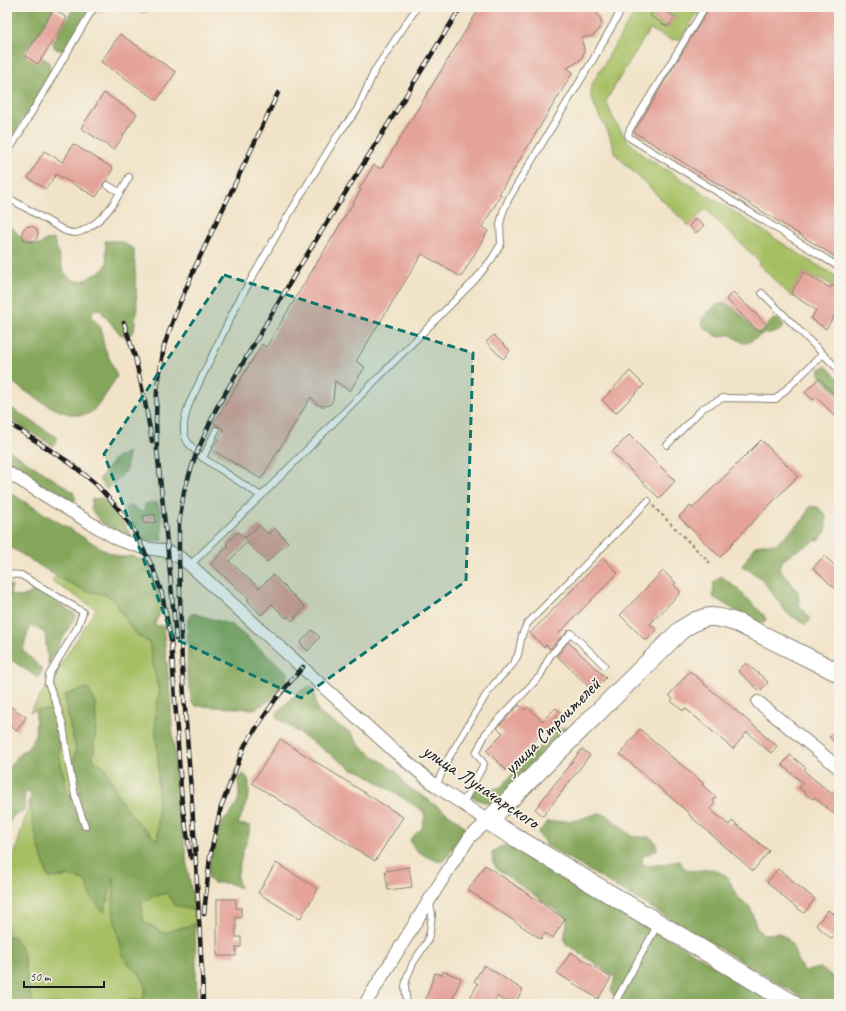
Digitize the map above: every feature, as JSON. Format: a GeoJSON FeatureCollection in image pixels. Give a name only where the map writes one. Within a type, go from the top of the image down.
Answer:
{"type":"FeatureCollection","features":[{"type":"Feature","properties":{"kind":"main road","name":"улица Строителей"},"geometry":{"type":"LineString","coordinates":[[488,821],[681,630],[700,618],[715,617],[738,623],[839,673]]}},
{"type":"Feature","properties":{"kind":"main road","name":"улица Луначарского"},"geometry":{"type":"LineString","coordinates":[[488,821],[794,1004]]}},
{"type":"Feature","properties":{"kind":"street","name":"улица Луначарского"},"geometry":{"type":"LineString","coordinates":[[7,472],[119,540],[144,548],[164,551],[179,556],[394,751],[436,786],[488,821]]}},
{"type":"Feature","properties":{"kind":"street"},"geometry":{"type":"LineString","coordinates":[[758,702],[839,768]]}},
{"type":"Feature","properties":{"kind":"street","name":"улица Строителей"},"geometry":{"type":"LineString","coordinates":[[365,1004],[470,837],[488,821]]}},
{"type":"Feature","properties":{"kind":"lane"},"geometry":{"type":"LineString","coordinates":[[7,154],[94,7]]}},
{"type":"Feature","properties":{"kind":"lane"},"geometry":{"type":"LineString","coordinates":[[261,496],[203,458],[192,448],[185,438],[184,428],[185,417],[189,404],[233,311],[283,224],[339,133],[356,110],[375,70],[417,7]]}},
{"type":"Feature","properties":{"kind":"lane"},"geometry":{"type":"LineString","coordinates":[[190,565],[261,496],[475,280],[491,260],[501,244],[500,224],[509,198],[624,7]]}},
{"type":"Feature","properties":{"kind":"lane"},"geometry":{"type":"LineString","coordinates":[[705,7],[630,129],[628,134],[630,138],[839,267]]}},
{"type":"Feature","properties":{"kind":"lane"},"geometry":{"type":"LineString","coordinates":[[7,197],[65,231],[74,233],[80,232],[92,226],[103,217],[129,177]]}},
{"type":"Feature","properties":{"kind":"lane"},"geometry":{"type":"LineString","coordinates":[[107,185],[120,192]]}},
{"type":"Feature","properties":{"kind":"lane"},"geometry":{"type":"LineString","coordinates":[[762,293],[839,370]]}},
{"type":"Feature","properties":{"kind":"lane"},"geometry":{"type":"LineString","coordinates":[[667,445],[703,408],[723,398],[776,399],[823,354]]}},
{"type":"Feature","properties":{"kind":"lane"},"geometry":{"type":"LineString","coordinates":[[203,458],[216,430]]}},
{"type":"Feature","properties":{"kind":"lane"},"geometry":{"type":"LineString","coordinates":[[436,786],[448,759],[486,695],[513,664],[518,655],[522,635],[527,624],[648,501]]}},
{"type":"Feature","properties":{"kind":"lane"},"geometry":{"type":"LineString","coordinates":[[7,574],[21,576],[82,612],[77,628],[49,675],[48,683],[63,725],[75,796],[85,826]]}},
{"type":"Feature","properties":{"kind":"lane"},"geometry":{"type":"LineString","coordinates":[[462,803],[484,764],[476,753],[486,732],[540,676],[550,656],[571,633],[604,665]]}},
{"type":"Feature","properties":{"kind":"lane"},"geometry":{"type":"LineString","coordinates":[[407,1004],[405,986],[407,977],[413,963],[427,942],[430,932],[432,914],[429,900]]}},
{"type":"Feature","properties":{"kind":"lane"},"geometry":{"type":"LineString","coordinates":[[614,1004],[659,923]]}},
{"type":"Feature","properties":{"kind":"path"},"geometry":{"type":"LineString","coordinates":[[648,501],[712,565]]}},
{"type":"Feature","properties":{"kind":"highlighted area"},"geometry":{"type":"Polygon","coordinates":[[[224,275],[473,353],[466,581],[301,698],[173,638],[104,454],[224,275]]]}},
{"type":"Feature","properties":{"kind":"green space"},"geometry":{"type":"Polygon","coordinates":[[[7,7],[54,7],[38,34],[24,53],[27,58],[32,60],[43,58],[48,61],[53,76],[51,87],[38,106],[21,120],[12,140],[7,144],[7,7]]]}},
{"type":"Feature","properties":{"kind":"green space"},"geometry":{"type":"Polygon","coordinates":[[[73,7],[112,7],[91,13],[74,42],[65,49],[58,50],[54,47],[53,42],[73,7]]]}},
{"type":"Feature","properties":{"kind":"green space"},"geometry":{"type":"Polygon","coordinates":[[[121,7],[155,7],[144,12],[121,7]]]}},
{"type":"Feature","properties":{"kind":"green space"},"geometry":{"type":"Polygon","coordinates":[[[666,7],[701,7],[680,39],[671,40],[650,29],[606,101],[613,118],[627,140],[644,156],[839,278],[839,290],[823,280],[817,280],[804,272],[791,293],[795,296],[792,297],[758,264],[760,262],[705,209],[689,226],[614,153],[608,132],[591,97],[591,86],[635,13],[646,12],[668,27],[675,17],[664,10],[666,7]]]}},
{"type":"Feature","properties":{"kind":"green space"},"geometry":{"type":"Polygon","coordinates":[[[7,210],[11,217],[9,225],[26,242],[39,245],[46,240],[54,239],[63,270],[68,277],[75,281],[83,281],[104,269],[107,263],[105,241],[120,241],[134,249],[137,307],[134,331],[128,337],[120,334],[100,310],[93,309],[92,317],[101,328],[104,346],[117,376],[100,403],[87,414],[68,414],[58,410],[12,382],[7,381],[7,210]]]}},
{"type":"Feature","properties":{"kind":"green space"},"geometry":{"type":"Polygon","coordinates":[[[726,303],[735,309],[759,333],[774,319],[783,323],[783,328],[777,332],[769,334],[764,333],[748,343],[743,343],[731,335],[721,337],[716,336],[705,328],[702,324],[702,318],[716,305],[726,303]]]}},
{"type":"Feature","properties":{"kind":"green space"},"geometry":{"type":"Polygon","coordinates":[[[826,366],[839,379],[839,396],[819,375],[820,369],[826,366]]]}},
{"type":"Feature","properties":{"kind":"green space"},"geometry":{"type":"Polygon","coordinates":[[[7,405],[58,438],[53,446],[7,418],[7,405]]]}},
{"type":"Feature","properties":{"kind":"green space"},"geometry":{"type":"Polygon","coordinates":[[[7,449],[73,492],[76,500],[68,503],[7,465],[7,449]]]}},
{"type":"Feature","properties":{"kind":"green space"},"geometry":{"type":"Polygon","coordinates":[[[128,452],[126,471],[107,490],[99,480],[114,459],[128,452]]]}},
{"type":"Feature","properties":{"kind":"green space"},"geometry":{"type":"Polygon","coordinates":[[[7,491],[106,551],[121,557],[132,556],[145,561],[156,585],[161,611],[154,625],[163,626],[176,775],[187,865],[195,911],[175,905],[167,893],[151,897],[141,903],[143,921],[163,933],[195,924],[197,1004],[125,1004],[129,1001],[143,1000],[146,987],[140,974],[124,959],[115,923],[113,905],[114,877],[104,912],[92,899],[85,880],[71,876],[49,878],[36,835],[30,801],[30,790],[25,793],[24,810],[13,816],[7,826],[7,769],[22,751],[26,750],[35,736],[36,710],[52,710],[58,737],[60,760],[71,807],[80,814],[81,786],[73,764],[76,748],[69,721],[65,695],[87,688],[95,701],[96,722],[93,760],[104,766],[124,806],[140,825],[158,841],[158,754],[155,721],[159,692],[149,643],[134,632],[112,598],[103,594],[84,590],[56,576],[7,545],[7,491]]]}},
{"type":"Feature","properties":{"kind":"green space"},"geometry":{"type":"Polygon","coordinates":[[[102,498],[118,514],[133,538],[102,523],[91,510],[92,499],[102,498]]]}},
{"type":"Feature","properties":{"kind":"green space"},"geometry":{"type":"Polygon","coordinates":[[[157,502],[161,513],[163,540],[142,542],[124,509],[131,505],[144,513],[145,504],[157,502]]]}},
{"type":"Feature","properties":{"kind":"green space"},"geometry":{"type":"Polygon","coordinates":[[[810,506],[818,507],[826,516],[826,532],[821,538],[794,552],[782,561],[779,568],[798,592],[800,607],[811,619],[806,625],[787,613],[761,578],[742,566],[754,547],[761,544],[776,544],[804,519],[810,506]]]}},
{"type":"Feature","properties":{"kind":"green space"},"geometry":{"type":"Polygon","coordinates":[[[56,576],[84,590],[103,594],[112,598],[134,632],[149,643],[159,692],[158,841],[140,825],[124,806],[104,766],[93,761],[96,722],[95,701],[65,696],[69,721],[76,748],[73,764],[81,786],[80,815],[71,807],[60,760],[58,737],[36,710],[30,712],[96,609],[52,581],[56,576]]]}},
{"type":"Feature","properties":{"kind":"green space"},"geometry":{"type":"Polygon","coordinates":[[[721,576],[738,589],[764,615],[766,620],[762,623],[749,619],[713,597],[714,582],[721,576]]]}},
{"type":"Feature","properties":{"kind":"green space"},"geometry":{"type":"Polygon","coordinates":[[[7,584],[12,586],[10,595],[22,597],[38,589],[76,615],[48,664],[45,633],[30,625],[23,650],[43,670],[38,678],[7,657],[7,584]]]}},
{"type":"Feature","properties":{"kind":"green space"},"geometry":{"type":"Polygon","coordinates":[[[191,614],[196,614],[232,625],[287,672],[287,678],[271,700],[254,709],[196,706],[192,703],[187,675],[188,619],[191,614]]]}},
{"type":"Feature","properties":{"kind":"green space"},"geometry":{"type":"Polygon","coordinates":[[[310,686],[315,691],[315,702],[319,713],[351,733],[361,747],[398,773],[407,786],[456,819],[465,827],[465,834],[444,860],[439,861],[431,859],[419,852],[412,845],[410,839],[422,828],[425,815],[423,811],[362,772],[352,769],[277,718],[277,713],[288,701],[296,694],[310,686]]]}},
{"type":"Feature","properties":{"kind":"green space"},"geometry":{"type":"Polygon","coordinates":[[[567,727],[569,731],[543,752],[494,804],[486,803],[472,797],[471,794],[474,787],[482,786],[494,789],[501,787],[525,760],[560,729],[567,727]]]}},
{"type":"Feature","properties":{"kind":"green space"},"geometry":{"type":"Polygon","coordinates":[[[244,774],[249,781],[249,796],[238,824],[251,826],[243,850],[237,877],[240,888],[228,883],[214,883],[208,878],[215,838],[220,826],[237,804],[239,798],[238,778],[244,774]]]}},
{"type":"Feature","properties":{"kind":"green space"},"geometry":{"type":"Polygon","coordinates":[[[30,800],[33,820],[49,878],[71,876],[85,880],[92,899],[108,896],[114,874],[124,959],[140,974],[146,987],[143,1000],[129,1001],[125,1004],[32,1004],[23,951],[13,936],[7,936],[7,867],[11,867],[30,800]]]}},
{"type":"Feature","properties":{"kind":"green space"},"geometry":{"type":"Polygon","coordinates":[[[599,813],[607,815],[634,837],[650,837],[656,842],[657,850],[643,856],[642,864],[650,866],[679,861],[684,868],[691,871],[713,869],[727,876],[738,897],[750,907],[757,929],[763,934],[779,933],[787,938],[793,947],[799,964],[805,971],[820,968],[839,981],[839,1004],[813,1004],[546,845],[538,833],[547,822],[577,820],[599,813]]]}},
{"type":"Feature","properties":{"kind":"green space"},"geometry":{"type":"Polygon","coordinates":[[[508,845],[516,847],[779,1004],[630,1004],[617,1000],[611,992],[615,977],[566,944],[565,938],[567,918],[497,869],[493,863],[492,853],[499,847],[508,845]]]}},
{"type":"Feature","properties":{"kind":"green space"},"geometry":{"type":"Polygon","coordinates":[[[167,893],[175,905],[195,911],[195,924],[163,933],[143,921],[141,903],[151,897],[167,893]]]}},
{"type":"Feature","properties":{"kind":"green space"},"geometry":{"type":"Polygon","coordinates":[[[7,936],[13,936],[23,951],[32,1004],[7,1004],[7,936]]]}},
{"type":"Feature","properties":{"kind":"building"},"geometry":{"type":"Polygon","coordinates":[[[480,7],[590,8],[599,16],[601,25],[592,36],[581,38],[584,48],[582,57],[579,61],[567,68],[573,72],[499,194],[501,195],[482,227],[488,231],[461,277],[422,254],[356,361],[365,367],[350,391],[335,381],[333,399],[329,405],[321,406],[311,397],[261,479],[212,450],[224,430],[214,423],[262,344],[266,347],[361,190],[359,189],[374,165],[381,169],[480,7]]]}},
{"type":"Feature","properties":{"kind":"building"},"geometry":{"type":"Polygon","coordinates":[[[656,7],[659,7],[675,17],[668,27],[650,16],[656,7]]]}},
{"type":"Feature","properties":{"kind":"building"},"geometry":{"type":"Polygon","coordinates":[[[710,7],[839,7],[839,259],[634,132],[710,7]]]}},
{"type":"Feature","properties":{"kind":"building"},"geometry":{"type":"Polygon","coordinates":[[[54,9],[67,18],[38,64],[25,56],[54,9]]]}},
{"type":"Feature","properties":{"kind":"building"},"geometry":{"type":"Polygon","coordinates":[[[120,34],[176,72],[157,100],[101,62],[120,34]]]}},
{"type":"Feature","properties":{"kind":"building"},"geometry":{"type":"Polygon","coordinates":[[[104,93],[137,114],[114,150],[81,128],[104,93]]]}},
{"type":"Feature","properties":{"kind":"building"},"geometry":{"type":"Polygon","coordinates":[[[73,144],[113,168],[96,197],[56,174],[46,189],[28,178],[44,151],[63,162],[73,144]]]}},
{"type":"Feature","properties":{"kind":"building"},"geometry":{"type":"Polygon","coordinates":[[[696,218],[704,225],[696,233],[689,226],[696,218]]]}},
{"type":"Feature","properties":{"kind":"building"},"geometry":{"type":"Polygon","coordinates":[[[30,226],[37,231],[38,234],[33,241],[30,242],[23,237],[22,234],[27,227],[30,226]]]}},
{"type":"Feature","properties":{"kind":"building"},"geometry":{"type":"Polygon","coordinates":[[[804,272],[830,288],[831,285],[839,290],[839,309],[826,329],[811,319],[816,310],[791,294],[804,272]]]}},
{"type":"Feature","properties":{"kind":"building"},"geometry":{"type":"Polygon","coordinates":[[[733,292],[767,325],[759,332],[726,299],[733,292]]]}},
{"type":"Feature","properties":{"kind":"building"},"geometry":{"type":"Polygon","coordinates":[[[494,335],[510,351],[503,359],[486,342],[494,335]]]}},
{"type":"Feature","properties":{"kind":"building"},"geometry":{"type":"Polygon","coordinates":[[[630,371],[644,385],[616,413],[602,400],[630,371]]]}},
{"type":"Feature","properties":{"kind":"building"},"geometry":{"type":"Polygon","coordinates":[[[819,378],[839,399],[839,420],[816,397],[813,400],[805,392],[819,378]]]}},
{"type":"Feature","properties":{"kind":"building"},"geometry":{"type":"Polygon","coordinates":[[[629,435],[675,481],[659,498],[612,452],[629,435]]]}},
{"type":"Feature","properties":{"kind":"building"},"geometry":{"type":"Polygon","coordinates":[[[761,440],[798,476],[720,557],[679,517],[690,506],[693,508],[761,440]]]}},
{"type":"Feature","properties":{"kind":"building"},"geometry":{"type":"Polygon","coordinates":[[[155,514],[156,522],[144,524],[143,516],[155,514]]]}},
{"type":"Feature","properties":{"kind":"building"},"geometry":{"type":"Polygon","coordinates":[[[259,525],[268,534],[274,528],[288,542],[267,562],[247,542],[229,561],[259,588],[273,575],[305,607],[292,621],[288,616],[286,618],[272,604],[261,615],[247,600],[249,599],[211,564],[228,546],[226,544],[238,532],[245,538],[259,525]]]}},
{"type":"Feature","properties":{"kind":"building"},"geometry":{"type":"Polygon","coordinates":[[[824,556],[839,569],[839,592],[813,568],[824,556]]]}},
{"type":"Feature","properties":{"kind":"building"},"geometry":{"type":"Polygon","coordinates":[[[603,558],[618,573],[559,633],[562,636],[550,649],[546,645],[544,647],[530,633],[603,558]]]}},
{"type":"Feature","properties":{"kind":"building"},"geometry":{"type":"Polygon","coordinates":[[[663,571],[676,583],[674,585],[681,592],[650,624],[657,630],[646,641],[620,615],[663,571]]]}},
{"type":"Feature","properties":{"kind":"building"},"geometry":{"type":"Polygon","coordinates":[[[312,630],[320,637],[308,651],[300,643],[312,630]]]}},
{"type":"Feature","properties":{"kind":"building"},"geometry":{"type":"Polygon","coordinates":[[[568,642],[606,678],[593,691],[557,656],[568,642]]]}},
{"type":"Feature","properties":{"kind":"building"},"geometry":{"type":"Polygon","coordinates":[[[746,663],[768,682],[760,691],[738,671],[746,663]]]}},
{"type":"Feature","properties":{"kind":"building"},"geometry":{"type":"Polygon","coordinates":[[[690,671],[777,746],[771,753],[747,732],[733,749],[685,708],[683,711],[671,701],[673,699],[669,695],[690,671]]]}},
{"type":"Feature","properties":{"kind":"building"},"geometry":{"type":"Polygon","coordinates":[[[7,704],[26,717],[17,731],[7,724],[7,704]]]}},
{"type":"Feature","properties":{"kind":"building"},"geometry":{"type":"Polygon","coordinates":[[[519,705],[525,710],[528,707],[542,721],[556,708],[561,713],[506,770],[486,750],[503,733],[497,728],[519,705]]]}},
{"type":"Feature","properties":{"kind":"building"},"geometry":{"type":"Polygon","coordinates":[[[839,726],[839,746],[829,737],[839,726]]]}},
{"type":"Feature","properties":{"kind":"building"},"geometry":{"type":"Polygon","coordinates":[[[640,729],[703,783],[702,785],[716,797],[713,801],[715,803],[710,809],[729,825],[732,821],[769,851],[753,871],[620,754],[640,729]]]}},
{"type":"Feature","properties":{"kind":"building"},"geometry":{"type":"Polygon","coordinates":[[[280,739],[403,817],[375,861],[252,783],[280,739]]]}},
{"type":"Feature","properties":{"kind":"building"},"geometry":{"type":"Polygon","coordinates":[[[582,749],[590,755],[543,816],[535,809],[582,749]]]}},
{"type":"Feature","properties":{"kind":"building"},"geometry":{"type":"Polygon","coordinates":[[[790,755],[806,768],[804,771],[832,794],[834,791],[839,795],[839,818],[814,797],[812,799],[799,788],[803,783],[782,765],[790,755]]]}},
{"type":"Feature","properties":{"kind":"building"},"geometry":{"type":"Polygon","coordinates":[[[276,863],[318,889],[300,919],[258,893],[276,863]]]}},
{"type":"Feature","properties":{"kind":"building"},"geometry":{"type":"Polygon","coordinates":[[[485,865],[565,919],[553,938],[545,933],[541,939],[468,890],[485,865]]]}},
{"type":"Feature","properties":{"kind":"building"},"geometry":{"type":"Polygon","coordinates":[[[409,867],[412,887],[388,890],[385,871],[409,867]]]}},
{"type":"Feature","properties":{"kind":"building"},"geometry":{"type":"Polygon","coordinates":[[[778,869],[815,899],[804,913],[767,882],[778,869]]]}},
{"type":"Feature","properties":{"kind":"building"},"geometry":{"type":"Polygon","coordinates":[[[217,899],[236,899],[236,908],[241,908],[241,918],[236,917],[236,937],[241,937],[241,947],[236,947],[236,956],[217,956],[217,899]]]}},
{"type":"Feature","properties":{"kind":"building"},"geometry":{"type":"Polygon","coordinates":[[[839,907],[839,930],[832,939],[816,925],[828,910],[833,914],[839,907]]]}},
{"type":"Feature","properties":{"kind":"building"},"geometry":{"type":"Polygon","coordinates":[[[571,952],[611,978],[598,999],[557,973],[571,952]]]}},
{"type":"Feature","properties":{"kind":"building"},"geometry":{"type":"Polygon","coordinates":[[[484,965],[523,990],[514,1004],[509,1004],[497,996],[492,1004],[466,1004],[478,984],[474,981],[484,965]]]}},
{"type":"Feature","properties":{"kind":"building"},"geometry":{"type":"Polygon","coordinates":[[[443,971],[461,978],[451,1004],[424,1004],[435,973],[442,975],[443,971]]]}},
{"type":"Feature","properties":{"kind":"railway"},"geometry":{"type":"LineString","coordinates":[[202,973],[195,846],[182,667],[179,524],[184,491],[195,457],[216,409],[298,269],[461,7]]}},
{"type":"Feature","properties":{"kind":"railway"},"geometry":{"type":"LineString","coordinates":[[176,639],[157,450],[157,390],[164,346],[176,312],[196,265],[278,93]]}},
{"type":"Feature","properties":{"kind":"railway"},"geometry":{"type":"LineString","coordinates":[[124,323],[135,357],[152,441]]}},
{"type":"Feature","properties":{"kind":"railway"},"geometry":{"type":"LineString","coordinates":[[7,422],[70,463],[96,484],[120,511],[133,529],[153,568],[162,594],[171,640],[182,804],[191,858]]}},
{"type":"Feature","properties":{"kind":"railway"},"geometry":{"type":"LineString","coordinates":[[204,914],[210,857],[221,807],[245,745],[275,700],[303,667]]}},
{"type":"Feature","properties":{"kind":"railway"},"geometry":{"type":"LineString","coordinates":[[202,968],[203,1004]]}}]}
